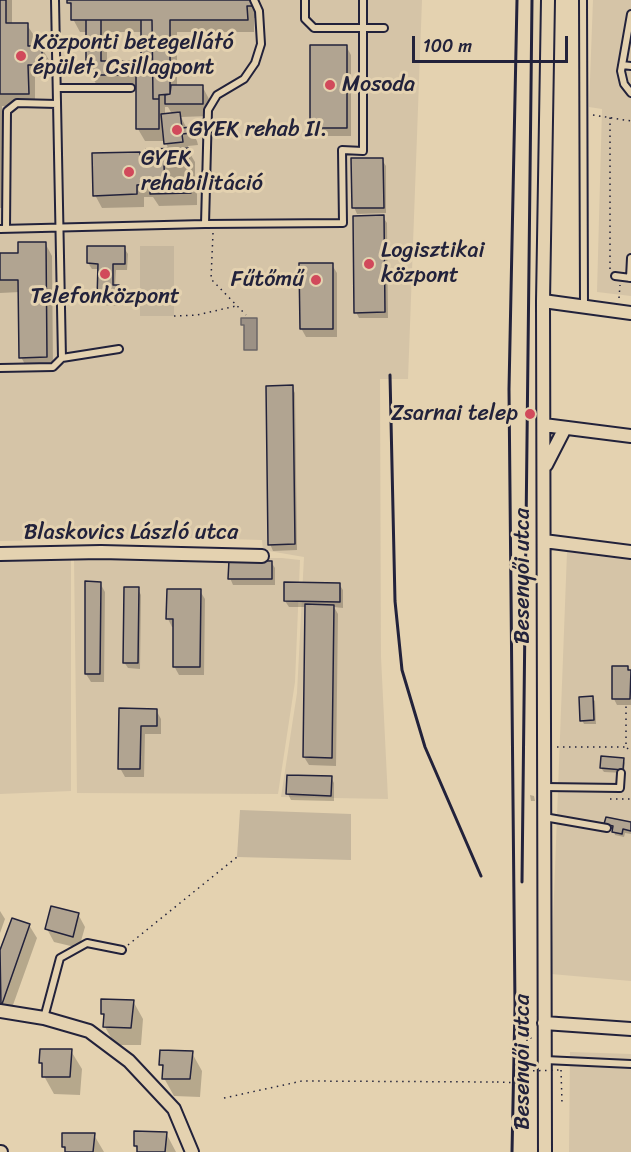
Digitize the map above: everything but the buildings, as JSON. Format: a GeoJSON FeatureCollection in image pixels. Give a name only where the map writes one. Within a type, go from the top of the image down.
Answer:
{"type":"FeatureCollection","features":[{"type":"Feature","properties":{"kind":"street","name":"Besenyői utca"},"geometry":{"type":"LineString","coordinates":[[545,1152],[543,301],[548,0]]}},
{"type":"Feature","properties":{"kind":"street"},"geometry":{"type":"LineString","coordinates":[[543,301],[625,312]]}},
{"type":"Feature","properties":{"kind":"street"},"geometry":{"type":"LineString","coordinates":[[544,425],[631,436]]}},
{"type":"Feature","properties":{"kind":"street"},"geometry":{"type":"LineString","coordinates":[[544,469],[565,428]]}},
{"type":"Feature","properties":{"kind":"street"},"geometry":{"type":"LineString","coordinates":[[544,541],[631,552]]}},
{"type":"Feature","properties":{"kind":"street","name":"Blaskovics László utca"},"geometry":{"type":"LineString","coordinates":[[0,554],[101,552],[262,556]]}},
{"type":"Feature","properties":{"kind":"street"},"geometry":{"type":"LineString","coordinates":[[0,1011],[44,1018],[89,1031],[129,1061],[174,1108],[192,1152]]}},
{"type":"Feature","properties":{"kind":"street"},"geometry":{"type":"LineString","coordinates":[[544,1023],[631,1029]]}},
{"type":"Feature","properties":{"kind":"lane"},"geometry":{"type":"LineString","coordinates":[[55,0],[62,358]]}},
{"type":"Feature","properties":{"kind":"lane"},"geometry":{"type":"LineString","coordinates":[[205,224],[208,110],[216,95],[244,79],[255,63],[261,44],[259,11],[254,0]]}},
{"type":"Feature","properties":{"kind":"lane"},"geometry":{"type":"LineString","coordinates":[[305,0],[306,19],[314,28],[384,28]]}},
{"type":"Feature","properties":{"kind":"lane"},"geometry":{"type":"LineString","coordinates":[[57,104],[17,104],[7,111],[3,229],[343,223],[342,150],[363,150],[363,0]]}},
{"type":"Feature","properties":{"kind":"lane"},"geometry":{"type":"LineString","coordinates":[[583,0],[584,307]]}},
{"type":"Feature","properties":{"kind":"lane"},"geometry":{"type":"LineString","coordinates":[[631,14],[621,71],[624,84],[631,93]]}},
{"type":"Feature","properties":{"kind":"lane"},"geometry":{"type":"LineString","coordinates":[[622,65],[631,66]]}},
{"type":"Feature","properties":{"kind":"lane"},"geometry":{"type":"LineString","coordinates":[[57,88],[131,88]]}},
{"type":"Feature","properties":{"kind":"lane"},"geometry":{"type":"LineString","coordinates":[[618,276],[631,278],[631,258]]}},
{"type":"Feature","properties":{"kind":"lane"},"geometry":{"type":"LineString","coordinates":[[0,368],[53,367],[62,358],[119,349]]}},
{"type":"Feature","properties":{"kind":"lane"},"geometry":{"type":"LineString","coordinates":[[544,787],[620,788],[621,773]]}},
{"type":"Feature","properties":{"kind":"lane"},"geometry":{"type":"LineString","coordinates":[[544,817],[608,828]]}},
{"type":"Feature","properties":{"kind":"lane"},"geometry":{"type":"LineString","coordinates":[[44,1018],[60,958],[87,943],[122,950]]}},
{"type":"Feature","properties":{"kind":"lane"},"geometry":{"type":"LineString","coordinates":[[544,1060],[631,1064]]}},
{"type":"Feature","properties":{"kind":"path"},"geometry":{"type":"LineString","coordinates":[[584,113],[631,121]]}},
{"type":"Feature","properties":{"kind":"path"},"geometry":{"type":"LineString","coordinates":[[610,117],[610,268],[618,276],[625,312]]}},
{"type":"Feature","properties":{"kind":"path"},"geometry":{"type":"LineString","coordinates":[[213,224],[211,279],[246,315]]}},
{"type":"Feature","properties":{"kind":"path"},"geometry":{"type":"LineString","coordinates":[[174,316],[197,315],[237,306]]}},
{"type":"Feature","properties":{"kind":"path"},"geometry":{"type":"LineString","coordinates":[[626,704],[626,747]]}},
{"type":"Feature","properties":{"kind":"path"},"geometry":{"type":"LineString","coordinates":[[544,747],[626,747],[631,751]]}},
{"type":"Feature","properties":{"kind":"path"},"geometry":{"type":"LineString","coordinates":[[610,799],[631,799]]}},
{"type":"Feature","properties":{"kind":"path"},"geometry":{"type":"LineString","coordinates":[[122,950],[237,857]]}},
{"type":"Feature","properties":{"kind":"path"},"geometry":{"type":"LineString","coordinates":[[224,1098],[302,1081],[527,1083],[527,1038],[535,1038]]}},
{"type":"Feature","properties":{"kind":"path"},"geometry":{"type":"LineString","coordinates":[[527,1071],[561,1070],[561,1103]]}},
{"type":"Feature","properties":{"kind":"shaded area"},"geometry":{"type":"Polygon","coordinates":[[[0,0],[422,0],[408,379],[380,379],[381,657],[388,799],[281,797],[297,693],[304,557],[263,550],[262,540],[196,538],[0,541],[0,0]]]}},
{"type":"Feature","properties":{"kind":"shaded area"},"geometry":{"type":"Polygon","coordinates":[[[593,0],[631,0],[631,296],[597,292],[602,109],[589,107],[593,0]]]}},
{"type":"Feature","properties":{"kind":"shaded area"},"geometry":{"type":"Polygon","coordinates":[[[140,246],[174,246],[174,316],[140,316],[140,246]]]}},
{"type":"Feature","properties":{"kind":"shaded area"},"geometry":{"type":"Polygon","coordinates":[[[241,318],[257,318],[257,350],[244,350],[244,325],[241,325],[241,318]]]}},
{"type":"Feature","properties":{"kind":"shaded area"},"geometry":{"type":"Polygon","coordinates":[[[567,552],[631,560],[631,981],[551,974],[567,552]]]}},
{"type":"Feature","properties":{"kind":"shaded area"},"geometry":{"type":"Polygon","coordinates":[[[74,558],[282,558],[300,560],[295,682],[278,794],[77,793],[74,558]]]}},
{"type":"Feature","properties":{"kind":"shaded area"},"geometry":{"type":"Polygon","coordinates":[[[71,559],[71,791],[0,794],[0,561],[71,559]]]}},
{"type":"Feature","properties":{"kind":"shaded area"},"geometry":{"type":"Polygon","coordinates":[[[240,810],[351,814],[351,860],[237,857],[240,810]]]}},
{"type":"Feature","properties":{"kind":"shaded area"},"geometry":{"type":"Polygon","coordinates":[[[570,1052],[631,1054],[631,1152],[569,1152],[570,1052]]]}},
{"type":"Feature","properties":{"kind":"railway"},"geometry":{"type":"LineString","coordinates":[[512,1152],[515,1006],[509,389],[517,0]]}},
{"type":"Feature","properties":{"kind":"railway"},"geometry":{"type":"LineString","coordinates":[[522,882],[532,0]]}},
{"type":"Feature","properties":{"kind":"railway"},"geometry":{"type":"LineString","coordinates":[[390,375],[395,601],[402,670],[425,747],[481,876]]}},
{"type":"Feature","properties":{"kind":"place","name":"Központi betegellátó épület, Csillagpont"},"geometry":{"type":"Point","coordinates":[21,56]}},
{"type":"Feature","properties":{"kind":"place","name":"Mosoda"},"geometry":{"type":"Point","coordinates":[330,85]}},
{"type":"Feature","properties":{"kind":"place","name":"GYEK rehab II."},"geometry":{"type":"Point","coordinates":[177,130]}},
{"type":"Feature","properties":{"kind":"place","name":"GYEK rehabilitáció"},"geometry":{"type":"Point","coordinates":[129,172]}},
{"type":"Feature","properties":{"kind":"place","name":"Logisztikai központ"},"geometry":{"type":"Point","coordinates":[369,264]}},
{"type":"Feature","properties":{"kind":"place","name":"Telefonközpont"},"geometry":{"type":"Point","coordinates":[105,274]}},
{"type":"Feature","properties":{"kind":"place","name":"Fűtőmű"},"geometry":{"type":"Point","coordinates":[316,280]}},
{"type":"Feature","properties":{"kind":"place","name":"Zsarnai telep"},"geometry":{"type":"Point","coordinates":[530,414]}}]}
